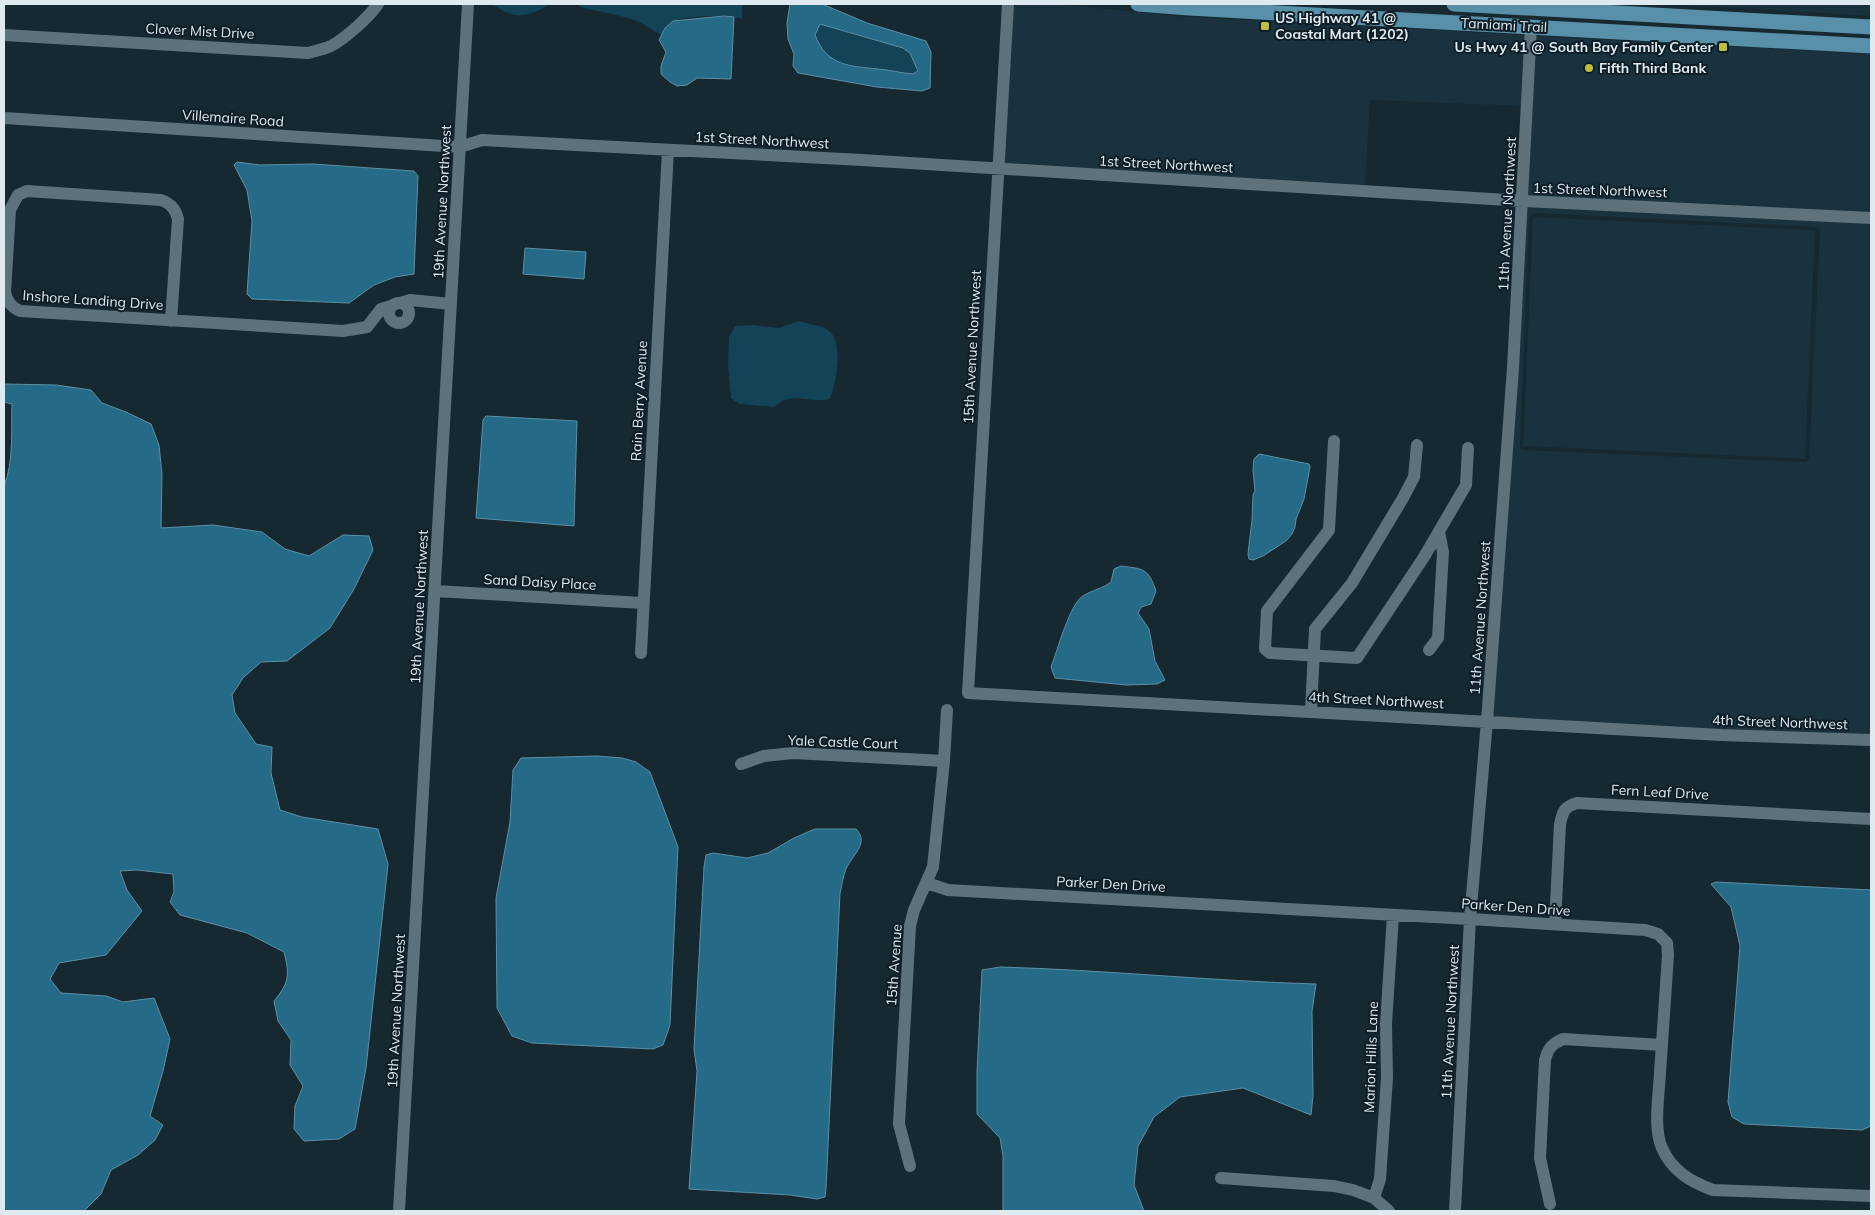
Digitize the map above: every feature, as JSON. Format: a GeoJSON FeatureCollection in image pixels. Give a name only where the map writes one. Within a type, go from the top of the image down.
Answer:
{"type":"FeatureCollection","features":[{"type":"Feature","properties":{"kind":"main road","name":"Tamiami Trail"},"geometry":{"type":"LineString","coordinates":[[1138,4],[1327,10],[1484,24],[1871,46]]}},
{"type":"Feature","properties":{"kind":"main road","name":"Tamiami Trail"},"geometry":{"type":"LineString","coordinates":[[1454,4],[1532,6],[1555,9],[1871,27]]}},
{"type":"Feature","properties":{"kind":"main road"},"geometry":{"type":"LineString","coordinates":[[1484,24],[1496,17],[1520,17],[1527,14],[1532,6]]}},
{"type":"Feature","properties":{"kind":"main road"},"geometry":{"type":"LineString","coordinates":[[1531,26],[1537,18],[1547,16],[1555,9]]}},
{"type":"Feature","properties":{"kind":"street","name":"Clover Mist Drive"},"geometry":{"type":"LineString","coordinates":[[4,35],[308,53],[330,46],[341,39],[373,11],[378,4]]}},
{"type":"Feature","properties":{"kind":"street","name":"19th Avenue Northwest"},"geometry":{"type":"LineString","coordinates":[[399,1211],[468,4]]}},
{"type":"Feature","properties":{"kind":"street","name":"15th Avenue Northwest"},"geometry":{"type":"LineString","coordinates":[[968,693],[1008,4]]}},
{"type":"Feature","properties":{"kind":"street","name":"11th Avenue Northwest"},"geometry":{"type":"LineString","coordinates":[[1455,1211],[1470,919],[1487,721],[1513,368],[1531,26]]}},
{"type":"Feature","properties":{"kind":"street","name":"Villemaire Road"},"geometry":{"type":"LineString","coordinates":[[4,118],[460,147]]}},
{"type":"Feature","properties":{"kind":"street","name":"1st Street Northwest"},"geometry":{"type":"LineString","coordinates":[[460,147],[482,140],[1522,201],[1871,218]]}},
{"type":"Feature","properties":{"kind":"street","name":"Rain Berry Avenue"},"geometry":{"type":"LineString","coordinates":[[641,653],[668,150]]}},
{"type":"Feature","properties":{"kind":"street","name":"Inshore Landing Drive"},"geometry":{"type":"LineString","coordinates":[[171,321],[178,219],[175,210],[169,204],[161,200],[27,191],[18,195],[10,210],[5,293],[8,301],[14,308],[20,311],[171,321],[343,332],[367,327],[381,309],[397,304]]}},
{"type":"Feature","properties":{"kind":"street"},"geometry":{"type":"LineString","coordinates":[[392,320],[390,310],[397,304],[410,300],[452,304]]}},
{"type":"Feature","properties":{"kind":"street"},"geometry":{"type":"LineString","coordinates":[[374,318],[392,320],[396,323],[403,322],[407,319],[409,313],[422,302]]}},
{"type":"Feature","properties":{"kind":"street"},"geometry":{"type":"LineString","coordinates":[[397,304],[407,307],[409,313]]}},
{"type":"Feature","properties":{"kind":"street"},"geometry":{"type":"LineString","coordinates":[[1334,441],[1329,530],[1267,610],[1265,649],[1270,653],[1358,658],[1466,486],[1468,448]]}},
{"type":"Feature","properties":{"kind":"street"},"geometry":{"type":"LineString","coordinates":[[1311,711],[1315,629],[1356,577],[1414,477],[1417,445]]}},
{"type":"Feature","properties":{"kind":"street"},"geometry":{"type":"LineString","coordinates":[[1429,650],[1438,638],[1443,552],[1439,531]]}},
{"type":"Feature","properties":{"kind":"street","name":"Sand Daisy Place"},"geometry":{"type":"LineString","coordinates":[[435,591],[643,603]]}},
{"type":"Feature","properties":{"kind":"street","name":"4th Street Northwest"},"geometry":{"type":"LineString","coordinates":[[968,693],[1721,735],[1871,740]]}},
{"type":"Feature","properties":{"kind":"street","name":"15th Avenue"},"geometry":{"type":"LineString","coordinates":[[910,1166],[900,1124],[912,918],[933,867],[937,842],[947,710]]}},
{"type":"Feature","properties":{"kind":"street","name":"Yale Castle Court"},"geometry":{"type":"LineString","coordinates":[[741,764],[764,756],[793,754],[944,761]]}},
{"type":"Feature","properties":{"kind":"street","name":"Fern Leaf Drive"},"geometry":{"type":"LineString","coordinates":[[1555,924],[1562,811],[1568,806],[1577,803],[1871,819]]}},
{"type":"Feature","properties":{"kind":"street","name":"Parker Den Drive"},"geometry":{"type":"LineString","coordinates":[[927,883],[948,890],[1555,924],[1645,930],[1658,934],[1667,943],[1668,955],[1658,1135],[1662,1149],[1680,1173],[1695,1183],[1713,1190],[1871,1196]]}},
{"type":"Feature","properties":{"kind":"street","name":"Marion Hills Lane"},"geometry":{"type":"LineString","coordinates":[[1374,1198],[1381,1170],[1387,1078],[1386,1024],[1393,915]]}},
{"type":"Feature","properties":{"kind":"street"},"geometry":{"type":"LineString","coordinates":[[1550,1204],[1540,1158],[1545,1060],[1548,1050],[1553,1044],[1563,1040],[1662,1045]]}},
{"type":"Feature","properties":{"kind":"street"},"geometry":{"type":"LineString","coordinates":[[1221,1178],[1334,1186],[1353,1190],[1374,1198],[1389,1211]]}},
{"type":"Feature","properties":{"kind":"shaded area"},"geometry":{"type":"Polygon","coordinates":[[[492,4],[550,4],[534,12],[514,15],[492,4]]]}},
{"type":"Feature","properties":{"kind":"shaded area"},"geometry":{"type":"Polygon","coordinates":[[[578,4],[742,4],[742,19],[708,16],[680,19],[670,23],[661,35],[629,18],[580,7],[578,4]]]}},
{"type":"Feature","properties":{"kind":"shaded area"},"geometry":{"type":"Polygon","coordinates":[[[790,4],[822,4],[867,23],[926,41],[931,52],[930,88],[922,91],[877,87],[798,73],[793,66],[794,54],[788,39],[787,23],[790,4]],[[820,24],[815,35],[826,53],[840,62],[858,67],[913,74],[918,71],[910,53],[903,48],[820,24]]]}},
{"type":"Feature","properties":{"kind":"shaded area"},"geometry":{"type":"Polygon","coordinates":[[[1016,4],[1058,4],[1188,17],[1526,35],[1522,106],[1370,100],[1365,187],[1003,164],[1012,13],[1016,4]]]}},
{"type":"Feature","properties":{"kind":"shaded area"},"geometry":{"type":"Polygon","coordinates":[[[1664,4],[1871,4],[1871,16],[1721,7],[1664,4]]]}},
{"type":"Feature","properties":{"kind":"shaded area"},"geometry":{"type":"Polygon","coordinates":[[[724,16],[734,17],[731,79],[697,78],[687,85],[677,86],[661,74],[661,66],[666,52],[659,40],[665,28],[673,21],[724,16]]]}},
{"type":"Feature","properties":{"kind":"shaded area"},"geometry":{"type":"Polygon","coordinates":[[[820,24],[903,48],[910,52],[918,71],[909,74],[858,67],[833,59],[820,45],[815,35],[820,24]]]}},
{"type":"Feature","properties":{"kind":"shaded area"},"geometry":{"type":"Polygon","coordinates":[[[1536,36],[1871,54],[1871,213],[1528,197],[1536,36]]]}},
{"type":"Feature","properties":{"kind":"shaded area"},"geometry":{"type":"Polygon","coordinates":[[[237,162],[260,165],[313,164],[414,171],[418,176],[414,274],[395,277],[374,285],[349,303],[252,299],[247,294],[252,221],[247,190],[234,165],[237,162]]]}},
{"type":"Feature","properties":{"kind":"shaded area"},"geometry":{"type":"Polygon","coordinates":[[[1527,206],[1871,222],[1871,736],[1721,730],[1493,717],[1527,206]],[[1534,213],[1529,217],[1520,448],[1523,450],[1804,462],[1809,460],[1820,230],[1818,227],[1534,213]]]}},
{"type":"Feature","properties":{"kind":"shaded area"},"geometry":{"type":"Polygon","coordinates":[[[1533,217],[1815,230],[1805,459],[1523,446],[1533,217]]]}},
{"type":"Feature","properties":{"kind":"shaded area"},"geometry":{"type":"Polygon","coordinates":[[[525,248],[586,252],[584,279],[523,274],[525,248]]]}},
{"type":"Feature","properties":{"kind":"shaded area"},"geometry":{"type":"Polygon","coordinates":[[[799,321],[823,327],[834,336],[837,364],[830,399],[787,399],[774,407],[739,404],[731,398],[728,364],[729,337],[735,326],[752,325],[779,328],[799,321]]]}},
{"type":"Feature","properties":{"kind":"shaded area"},"geometry":{"type":"Polygon","coordinates":[[[4,384],[56,385],[91,390],[102,403],[151,424],[159,445],[162,474],[161,528],[213,525],[262,532],[285,549],[309,556],[343,535],[369,536],[373,550],[354,589],[330,628],[287,661],[261,662],[243,678],[232,695],[235,713],[256,744],[272,747],[271,773],[280,810],[302,817],[378,829],[388,864],[366,1068],[355,1129],[339,1139],[304,1141],[294,1129],[295,1106],[303,1086],[290,1065],[291,1040],[278,1021],[274,1001],[283,989],[287,978],[284,952],[247,933],[180,915],[170,902],[174,892],[173,874],[137,870],[120,871],[127,890],[142,911],[106,955],[59,963],[50,979],[61,993],[106,996],[123,1002],[154,998],[170,1039],[150,1116],[163,1125],[155,1140],[138,1155],[111,1170],[101,1194],[84,1211],[4,1211],[4,486],[11,456],[12,404],[4,402],[4,384]]]}},
{"type":"Feature","properties":{"kind":"shaded area"},"geometry":{"type":"Polygon","coordinates":[[[486,416],[577,421],[574,526],[476,518],[483,420],[486,416]]]}},
{"type":"Feature","properties":{"kind":"shaded area"},"geometry":{"type":"Polygon","coordinates":[[[1259,454],[1309,464],[1310,467],[1304,499],[1292,534],[1286,541],[1263,556],[1253,560],[1249,559],[1248,554],[1253,495],[1255,491],[1254,459],[1259,454]]]}},
{"type":"Feature","properties":{"kind":"shaded area"},"geometry":{"type":"Polygon","coordinates":[[[1121,566],[1144,571],[1153,583],[1156,591],[1151,604],[1141,607],[1138,613],[1149,629],[1155,661],[1165,680],[1157,684],[1126,685],[1055,678],[1051,667],[1073,608],[1083,596],[1111,582],[1114,569],[1121,566]]]}},
{"type":"Feature","properties":{"kind":"shaded area"},"geometry":{"type":"Polygon","coordinates":[[[597,756],[622,758],[636,762],[650,772],[678,847],[670,1025],[663,1045],[653,1049],[532,1043],[512,1036],[497,1008],[496,898],[510,822],[513,770],[521,758],[597,756]]]}},
{"type":"Feature","properties":{"kind":"shaded area"},"geometry":{"type":"Polygon","coordinates":[[[815,829],[856,829],[861,839],[859,849],[846,869],[840,893],[825,1197],[817,1199],[790,1195],[689,1189],[697,1071],[694,1049],[706,855],[713,853],[747,858],[768,853],[794,838],[815,829]]]}},
{"type":"Feature","properties":{"kind":"shaded area"},"geometry":{"type":"Polygon","coordinates":[[[1716,882],[1871,890],[1871,1126],[1862,1130],[1744,1124],[1732,1117],[1728,1102],[1740,946],[1731,907],[1711,884],[1716,882]]]}},
{"type":"Feature","properties":{"kind":"shaded area"},"geometry":{"type":"Polygon","coordinates":[[[1000,967],[1316,984],[1312,1011],[1313,1096],[1311,1115],[1243,1088],[1180,1097],[1154,1117],[1138,1146],[1134,1185],[1144,1211],[1003,1211],[1003,1156],[1000,1138],[977,1114],[982,970],[1000,967]]]}},
{"type":"Feature","properties":{"kind":"place","name":"US Highway 41 @ Coastal Mart (1202)"},"geometry":{"type":"Point","coordinates":[1265,26]}},
{"type":"Feature","properties":{"kind":"place","name":"Us Hwy 41 @ South Bay Family Center"},"geometry":{"type":"Point","coordinates":[1723,47]}},
{"type":"Feature","properties":{"kind":"place","name":"Fifth Third Bank"},"geometry":{"type":"Point","coordinates":[1589,68]}}]}
